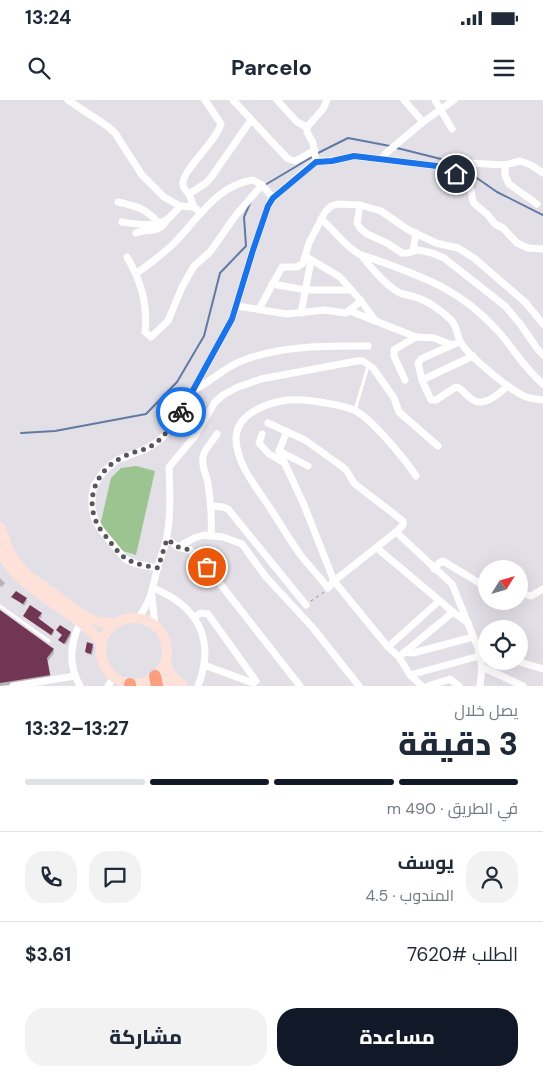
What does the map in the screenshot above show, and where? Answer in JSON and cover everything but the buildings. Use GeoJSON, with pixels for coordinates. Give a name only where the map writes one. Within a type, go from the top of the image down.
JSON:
{"type":"FeatureCollection","features":[{"type":"Feature","properties":{"kind":"street"},"geometry":{"type":"LineString","coordinates":[[68,100],[108,126],[147,181],[164,197],[180,206],[194,207]]}},
{"type":"Feature","properties":{"kind":"street"},"geometry":{"type":"LineString","coordinates":[[200,213],[194,207],[183,183],[185,175],[208,146],[221,124],[205,100]]}},
{"type":"Feature","properties":{"kind":"street"},"geometry":{"type":"LineString","coordinates":[[233,100],[291,161],[295,161],[315,150]]}},
{"type":"Feature","properties":{"kind":"street"},"geometry":{"type":"LineString","coordinates":[[278,100],[297,122],[307,127]]}},
{"type":"Feature","properties":{"kind":"street"},"geometry":{"type":"LineString","coordinates":[[316,162],[315,150],[307,132],[307,127],[327,100]]}},
{"type":"Feature","properties":{"kind":"street"},"geometry":{"type":"LineString","coordinates":[[404,100],[423,122]]}},
{"type":"Feature","properties":{"kind":"street"},"geometry":{"type":"LineString","coordinates":[[435,100],[452,129]]}},
{"type":"Feature","properties":{"kind":"street"},"geometry":{"type":"LineString","coordinates":[[382,159],[386,153],[423,122],[454,100]]}},
{"type":"Feature","properties":{"kind":"street"},"geometry":{"type":"LineString","coordinates":[[189,194],[206,183],[212,176],[251,120]]}},
{"type":"Feature","properties":{"kind":"street"},"geometry":{"type":"LineString","coordinates":[[158,568],[132,563],[120,554],[95,520],[92,496],[96,482],[112,463],[122,457],[151,446],[164,436],[183,409],[232,319],[253,250],[268,206],[273,198],[316,162],[332,161],[354,156],[437,166],[470,163],[506,165],[520,161],[526,162],[543,174]]}},
{"type":"Feature","properties":{"kind":"street"},"geometry":{"type":"LineString","coordinates":[[506,165],[505,175],[510,184],[537,204]]}},
{"type":"Feature","properties":{"kind":"street"},"geometry":{"type":"LineString","coordinates":[[437,166],[456,174],[462,179],[470,190],[477,206],[495,224],[503,228],[517,243],[528,248],[543,249]]}},
{"type":"Feature","properties":{"kind":"street"},"geometry":{"type":"LineString","coordinates":[[137,273],[171,246],[200,213],[228,189],[253,180],[262,186],[273,198]]}},
{"type":"Feature","properties":{"kind":"street"},"geometry":{"type":"LineString","coordinates":[[127,257],[137,273],[147,313],[145,332],[151,337],[168,321],[182,287],[194,266],[210,252],[236,215],[262,186]]}},
{"type":"Feature","properties":{"kind":"street"},"geometry":{"type":"LineString","coordinates":[[118,202],[139,207],[148,212],[158,222]]}},
{"type":"Feature","properties":{"kind":"street"},"geometry":{"type":"LineString","coordinates":[[259,309],[282,267],[300,266],[313,233],[325,212],[331,206],[338,204],[360,205],[380,211],[416,233],[436,243],[458,248],[474,258],[525,302],[543,324]]}},
{"type":"Feature","properties":{"kind":"street"},"geometry":{"type":"LineString","coordinates":[[360,205],[357,223],[360,228],[373,238],[387,243],[402,252],[408,253],[418,250],[444,258],[505,306],[522,325],[543,355]]}},
{"type":"Feature","properties":{"kind":"street"},"geometry":{"type":"LineString","coordinates":[[136,232],[154,231],[164,225],[180,206]]}},
{"type":"Feature","properties":{"kind":"street"},"geometry":{"type":"LineString","coordinates":[[321,219],[362,256],[375,272],[401,294],[423,300],[450,318],[456,327],[460,342],[472,356],[508,386],[524,396],[543,400]]}},
{"type":"Feature","properties":{"kind":"street"},"geometry":{"type":"LineString","coordinates":[[122,222],[142,224],[168,220]]}},
{"type":"Feature","properties":{"kind":"street"},"geometry":{"type":"LineString","coordinates":[[413,251],[416,233]]}},
{"type":"Feature","properties":{"kind":"street"},"geometry":{"type":"LineString","coordinates":[[432,253],[436,243]]}},
{"type":"Feature","properties":{"kind":"street"},"geometry":{"type":"LineString","coordinates":[[305,256],[340,277],[362,301],[375,320]]}},
{"type":"Feature","properties":{"kind":"street"},"geometry":{"type":"LineString","coordinates":[[362,256],[427,278],[464,300],[497,331],[520,362],[543,384]]}},
{"type":"Feature","properties":{"kind":"street"},"geometry":{"type":"LineString","coordinates":[[301,313],[312,261]]}},
{"type":"Feature","properties":{"kind":"street"},"geometry":{"type":"LineString","coordinates":[[272,284],[306,290],[351,290]]}},
{"type":"Feature","properties":{"kind":"street"},"geometry":{"type":"LineString","coordinates":[[237,306],[287,314],[324,310],[346,313],[362,301]]}},
{"type":"Feature","properties":{"kind":"street"},"geometry":{"type":"LineString","coordinates":[[350,311],[416,337],[434,338],[452,346]]}},
{"type":"Feature","properties":{"kind":"street"},"geometry":{"type":"LineString","coordinates":[[405,380],[394,353],[396,348],[416,337]]}},
{"type":"Feature","properties":{"kind":"street"},"geometry":{"type":"LineString","coordinates":[[460,342],[419,361],[418,366],[429,398],[434,400],[459,387],[474,401],[481,403],[494,398],[508,386]]}},
{"type":"Feature","properties":{"kind":"street"},"geometry":{"type":"LineString","coordinates":[[194,390],[237,363],[258,354],[276,351],[368,346]]}},
{"type":"Feature","properties":{"kind":"street"},"geometry":{"type":"LineString","coordinates":[[422,380],[472,356]]}},
{"type":"Feature","properties":{"kind":"street"},"geometry":{"type":"LineString","coordinates":[[137,619],[146,608],[167,539],[170,499],[169,467],[195,436],[216,402],[223,395],[247,383],[261,379],[363,361],[378,374],[391,392],[399,412],[438,446]]}},
{"type":"Feature","properties":{"kind":"street"},"geometry":{"type":"LineString","coordinates":[[268,423],[306,440],[344,468],[355,484],[403,521],[403,525],[396,532],[334,581],[328,588],[299,553],[254,486],[238,451],[236,437],[239,425],[252,411],[264,406],[300,400],[354,411],[374,426],[406,461],[416,476]]}},
{"type":"Feature","properties":{"kind":"street"},"geometry":{"type":"LineString","coordinates":[[287,431],[279,451],[304,505],[334,581],[388,647],[402,654],[413,653],[472,636]]}},
{"type":"Feature","properties":{"kind":"street"},"geometry":{"type":"LineString","coordinates":[[211,536],[211,506],[208,482],[202,461],[203,455],[217,434]]}},
{"type":"Feature","properties":{"kind":"street"},"geometry":{"type":"LineString","coordinates":[[262,434],[259,443],[269,454],[283,462]]}},
{"type":"Feature","properties":{"kind":"street"},"geometry":{"type":"LineString","coordinates":[[279,451],[308,466]]}},
{"type":"Feature","properties":{"kind":"street"},"geometry":{"type":"LineString","coordinates":[[211,506],[228,509],[306,605]]}},
{"type":"Feature","properties":{"kind":"street"},"geometry":{"type":"LineString","coordinates":[[0,527],[10,553],[24,572],[84,615],[87,624]]}},
{"type":"Feature","properties":{"kind":"street"},"geometry":{"type":"LineString","coordinates":[[396,532],[452,584],[478,652],[410,675]]}},
{"type":"Feature","properties":{"kind":"street"},"geometry":{"type":"LineString","coordinates":[[178,547],[204,535],[223,537],[242,544],[266,577],[313,628],[359,686]]}},
{"type":"Feature","properties":{"kind":"street"},"geometry":{"type":"LineString","coordinates":[[167,539],[178,547],[190,550],[207,567],[300,686]]}},
{"type":"Feature","properties":{"kind":"street"},"geometry":{"type":"LineString","coordinates":[[377,548],[468,624]]}},
{"type":"Feature","properties":{"kind":"street"},"geometry":{"type":"LineString","coordinates":[[1,554],[21,579],[87,624],[102,643]]}},
{"type":"Feature","properties":{"kind":"street"},"geometry":{"type":"LineString","coordinates":[[434,569],[439,563],[444,561],[478,582]]}},
{"type":"Feature","properties":{"kind":"street"},"geometry":{"type":"LineString","coordinates":[[528,595],[531,596],[543,589]]}},
{"type":"Feature","properties":{"kind":"street"},"geometry":{"type":"LineString","coordinates":[[152,591],[176,599],[187,608],[201,629],[205,642],[204,665],[198,686]]}},
{"type":"Feature","properties":{"kind":"street"},"geometry":{"type":"LineString","coordinates":[[152,591],[155,626],[164,639],[166,646],[165,662],[156,679]]}},
{"type":"Feature","properties":{"kind":"street"},"geometry":{"type":"LineString","coordinates":[[388,647],[439,601]]}},
{"type":"Feature","properties":{"kind":"street"},"geometry":{"type":"LineString","coordinates":[[402,654],[453,612]]}},
{"type":"Feature","properties":{"kind":"street"},"geometry":{"type":"LineString","coordinates":[[194,617],[201,613],[208,614],[256,681],[241,683],[204,665]]}},
{"type":"Feature","properties":{"kind":"street"},"geometry":{"type":"LineString","coordinates":[[155,626],[137,619],[126,619],[115,624],[106,632],[102,643],[103,662],[109,673],[130,685],[156,679],[171,686]]}},
{"type":"Feature","properties":{"kind":"street"},"geometry":{"type":"LineString","coordinates":[[80,686],[72,663],[74,636],[87,624],[115,624]]}},
{"type":"Feature","properties":{"kind":"street"},"geometry":{"type":"LineString","coordinates":[[402,654],[410,675],[422,686]]}},
{"type":"Feature","properties":{"kind":"street"},"geometry":{"type":"LineString","coordinates":[[165,662],[173,677],[182,686]]}},
{"type":"Feature","properties":{"kind":"street"},"geometry":{"type":"LineString","coordinates":[[528,665],[543,670]]}},
{"type":"Feature","properties":{"kind":"street"},"geometry":{"type":"LineString","coordinates":[[482,670],[481,683],[489,686]]}},
{"type":"Feature","properties":{"kind":"street"},"geometry":{"type":"LineString","coordinates":[[488,670],[523,686]]}},
{"type":"Feature","properties":{"kind":"street"},"geometry":{"type":"LineString","coordinates":[[17,686],[41,684],[75,676]]}},
{"type":"Feature","properties":{"kind":"street"},"geometry":{"type":"LineString","coordinates":[[108,686],[114,677]]}},
{"type":"Feature","properties":{"kind":"street"},"geometry":{"type":"LineString","coordinates":[[428,686],[450,679],[459,686]]}},
{"type":"Feature","properties":{"kind":"lane"},"geometry":{"type":"LineString","coordinates":[[354,411],[368,364]]}},
{"type":"Feature","properties":{"kind":"lane"},"geometry":{"type":"LineString","coordinates":[[0,606],[49,641]]}},
{"type":"Feature","properties":{"kind":"path"},"geometry":{"type":"LineString","coordinates":[[306,605],[328,588]]}},
{"type":"Feature","properties":{"kind":"green space"},"geometry":{"type":"Polygon","coordinates":[[[136,466],[155,471],[136,555],[119,550],[100,526],[111,478],[121,468],[136,466]]]}},
{"type":"Feature","properties":{"kind":"waterway"},"geometry":{"type":"LineString","coordinates":[[316,154],[348,138],[390,146]]}},
{"type":"Feature","properties":{"kind":"waterway"},"geometry":{"type":"LineString","coordinates":[[397,148],[453,162]]}},
{"type":"Feature","properties":{"kind":"waterway"},"geometry":{"type":"LineString","coordinates":[[265,185],[312,157]]}},
{"type":"Feature","properties":{"kind":"waterway"},"geometry":{"type":"LineString","coordinates":[[461,167],[497,192],[543,215]]}},
{"type":"Feature","properties":{"kind":"waterway"},"geometry":{"type":"LineString","coordinates":[[21,433],[55,431],[146,414],[177,382],[204,336],[220,273],[246,246],[244,217],[251,201]]}},
{"type":"Feature","properties":{"kind":"way so far"},"geometry":{"type":"LineString","coordinates":[[181,412],[164,436],[157,442],[146,449],[128,454],[117,460],[103,472],[96,482],[93,491],[91,502],[93,514],[101,530],[120,554],[129,561],[158,568],[167,539],[178,547],[190,550],[207,567]]}},
{"type":"Feature","properties":{"kind":"route"},"geometry":{"type":"LineString","coordinates":[[181,412],[232,319],[253,250],[268,206],[273,198],[316,162],[338,160],[348,156],[437,166],[456,174]]}}]}
